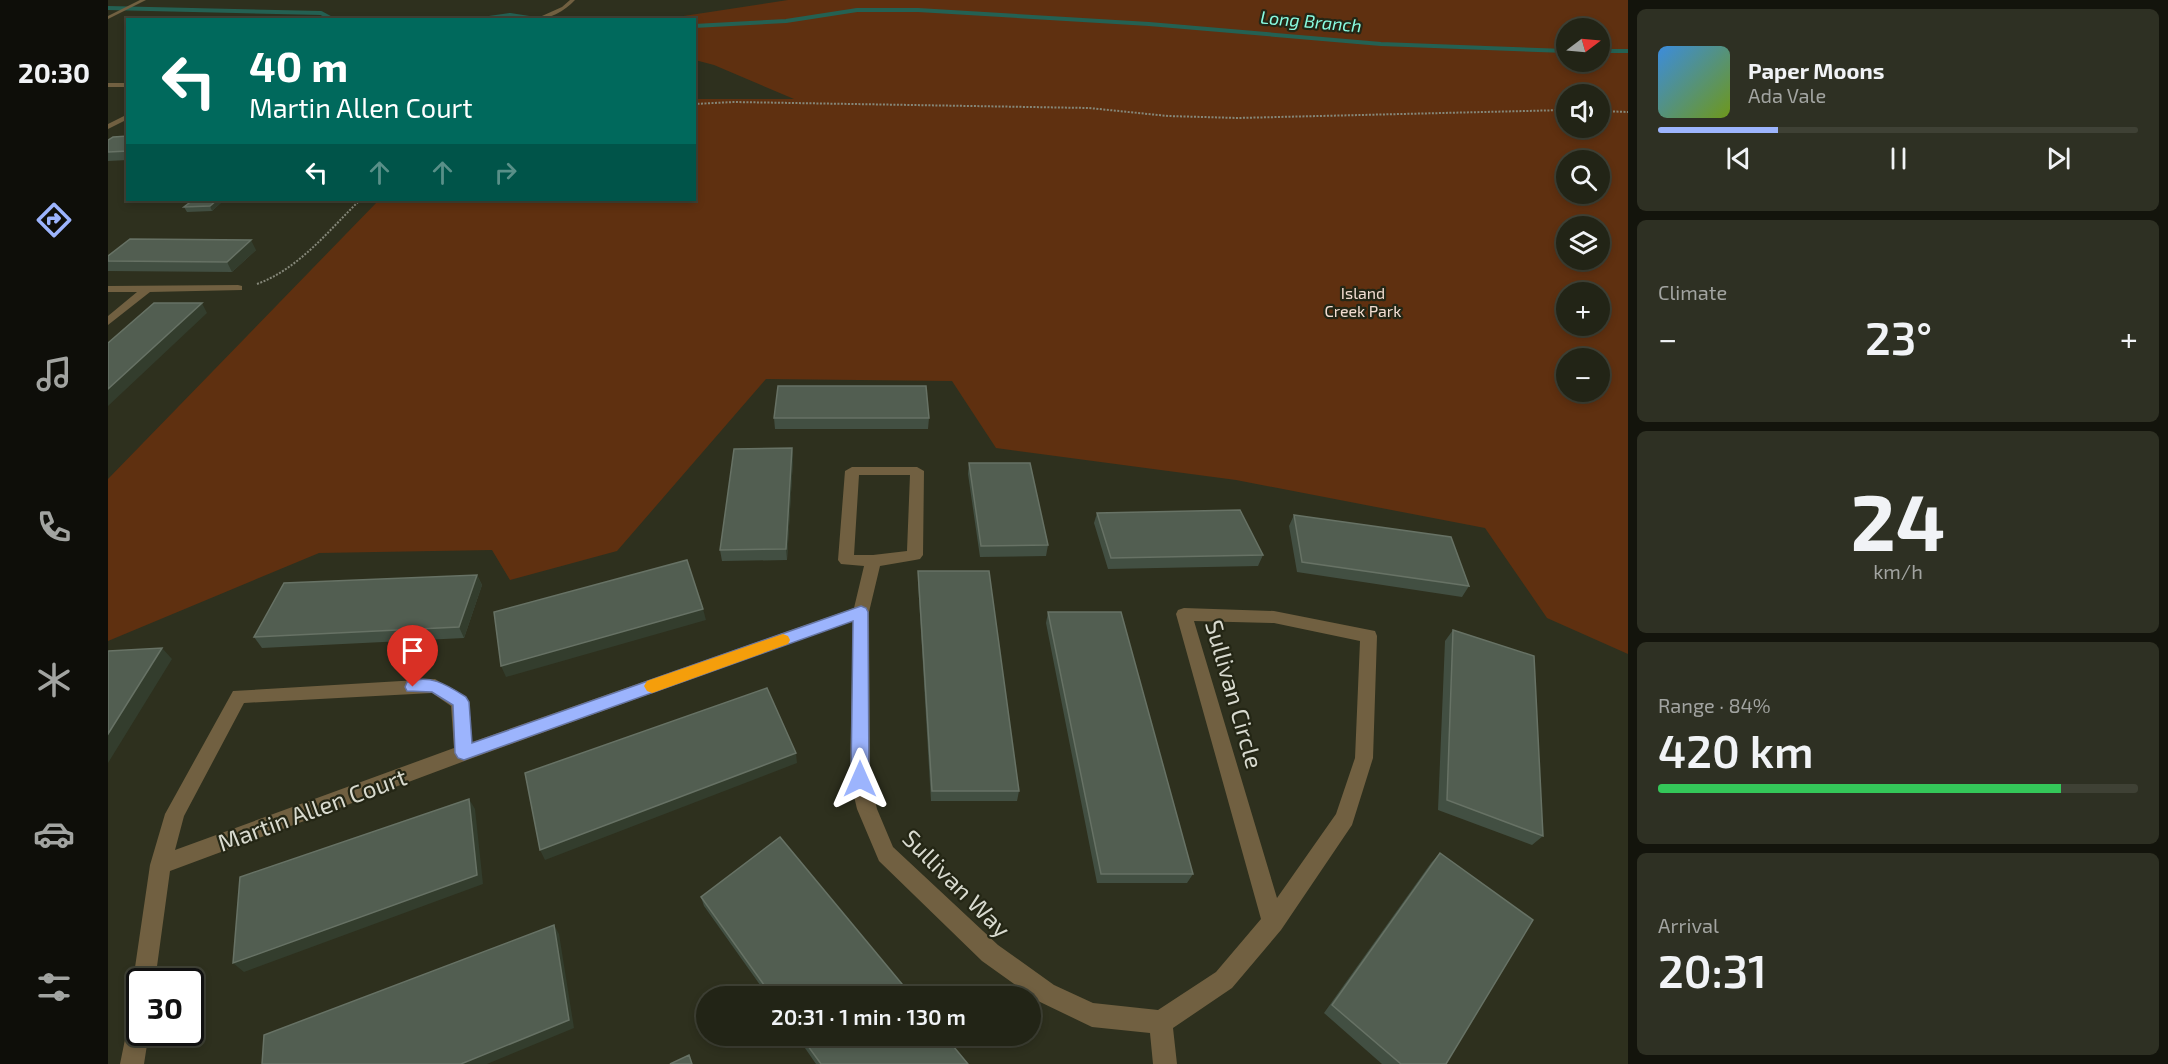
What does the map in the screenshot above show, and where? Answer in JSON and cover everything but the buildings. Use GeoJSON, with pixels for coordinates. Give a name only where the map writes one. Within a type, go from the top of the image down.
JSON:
{"type":"FeatureCollection","features":[{"type":"Feature","properties":{"kind":"street"},"geometry":{"type":"LineString","coordinates":[[108,85],[126,85]]}},
{"type":"Feature","properties":{"kind":"street"},"geometry":{"type":"LineString","coordinates":[[108,289],[238,288]]}},
{"type":"Feature","properties":{"kind":"street"},"geometry":{"type":"LineString","coordinates":[[108,322],[147,289]]}},
{"type":"Feature","properties":{"kind":"street"},"geometry":{"type":"LineString","coordinates":[[852,471],[917,471],[915,555],[873,561],[846,560],[852,471]]}},
{"type":"Feature","properties":{"kind":"street","name":"Sullivan Way"},"geometry":{"type":"LineString","coordinates":[[873,561],[861,612],[860,779],[867,809],[886,854],[990,953],[1046,993],[1092,1015],[1161,1022]]}},
{"type":"Feature","properties":{"kind":"street","name":"Martin Allen Court"},"geometry":{"type":"LineString","coordinates":[[160,865],[464,753],[861,612]]}},
{"type":"Feature","properties":{"kind":"street","name":"Sullivan Circle"},"geometry":{"type":"LineString","coordinates":[[1161,1022],[1224,980],[1273,922],[1346,818],[1365,758],[1369,636],[1274,617],[1184,614],[1273,922]]}},
{"type":"Feature","properties":{"kind":"street"},"geometry":{"type":"LineString","coordinates":[[146,968],[160,865],[175,814],[239,696],[435,686],[460,702],[464,753]]}},
{"type":"Feature","properties":{"kind":"street"},"geometry":{"type":"LineString","coordinates":[[1161,1022],[1165,1064]]}},
{"type":"Feature","properties":{"kind":"street"},"geometry":{"type":"LineString","coordinates":[[132,1064],[135,1046]]}},
{"type":"Feature","properties":{"kind":"lane"},"geometry":{"type":"LineString","coordinates":[[108,18],[144,0]]}},
{"type":"Feature","properties":{"kind":"lane"},"geometry":{"type":"LineString","coordinates":[[540,18],[564,8],[573,0]]}},
{"type":"Feature","properties":{"kind":"lane"},"geometry":{"type":"LineString","coordinates":[[108,127],[126,117]]}},
{"type":"Feature","properties":{"kind":"path"},"geometry":{"type":"LineString","coordinates":[[696,104],[754,102],[1089,108],[1168,116],[1237,118],[1556,111]]}},
{"type":"Feature","properties":{"kind":"path"},"geometry":{"type":"LineString","coordinates":[[1610,111],[1628,112]]}},
{"type":"Feature","properties":{"kind":"path"},"geometry":{"type":"LineString","coordinates":[[238,288],[270,281],[293,265],[359,201]]}},
{"type":"Feature","properties":{"kind":"green space","name":"Island Creek Park"},"geometry":{"type":"Polygon","coordinates":[[[788,0],[1628,0],[1628,654],[1547,618],[1485,528],[1236,480],[996,448],[952,381],[766,379],[617,551],[510,580],[492,550],[319,553],[108,641],[108,479],[378,201],[696,201],[696,99],[794,99],[714,65],[696,60],[696,18],[671,18],[788,0]]]}},
{"type":"Feature","properties":{"kind":"waterway","name":"Long Branch"},"geometry":{"type":"LineString","coordinates":[[108,8],[321,13],[330,18]]}},
{"type":"Feature","properties":{"kind":"waterway","name":"Long Branch"},"geometry":{"type":"LineString","coordinates":[[696,26],[786,21],[857,10],[918,10],[1149,24],[1381,44],[1556,51]]}},
{"type":"Feature","properties":{"kind":"waterway","name":"Long Branch"},"geometry":{"type":"LineString","coordinates":[[489,18],[510,15],[529,18]]}},
{"type":"Feature","properties":{"kind":"waterway","name":"Long Branch"},"geometry":{"type":"LineString","coordinates":[[1610,51],[1628,51]]}},
{"type":"Feature","properties":{"kind":"slow traffic"},"geometry":{"type":"LineString","coordinates":[[652,686],[783,640]]}},
{"type":"Feature","properties":{"kind":"route"},"geometry":{"type":"LineString","coordinates":[[413,687],[435,686],[460,702],[464,753],[861,612],[860,779]]}}]}
